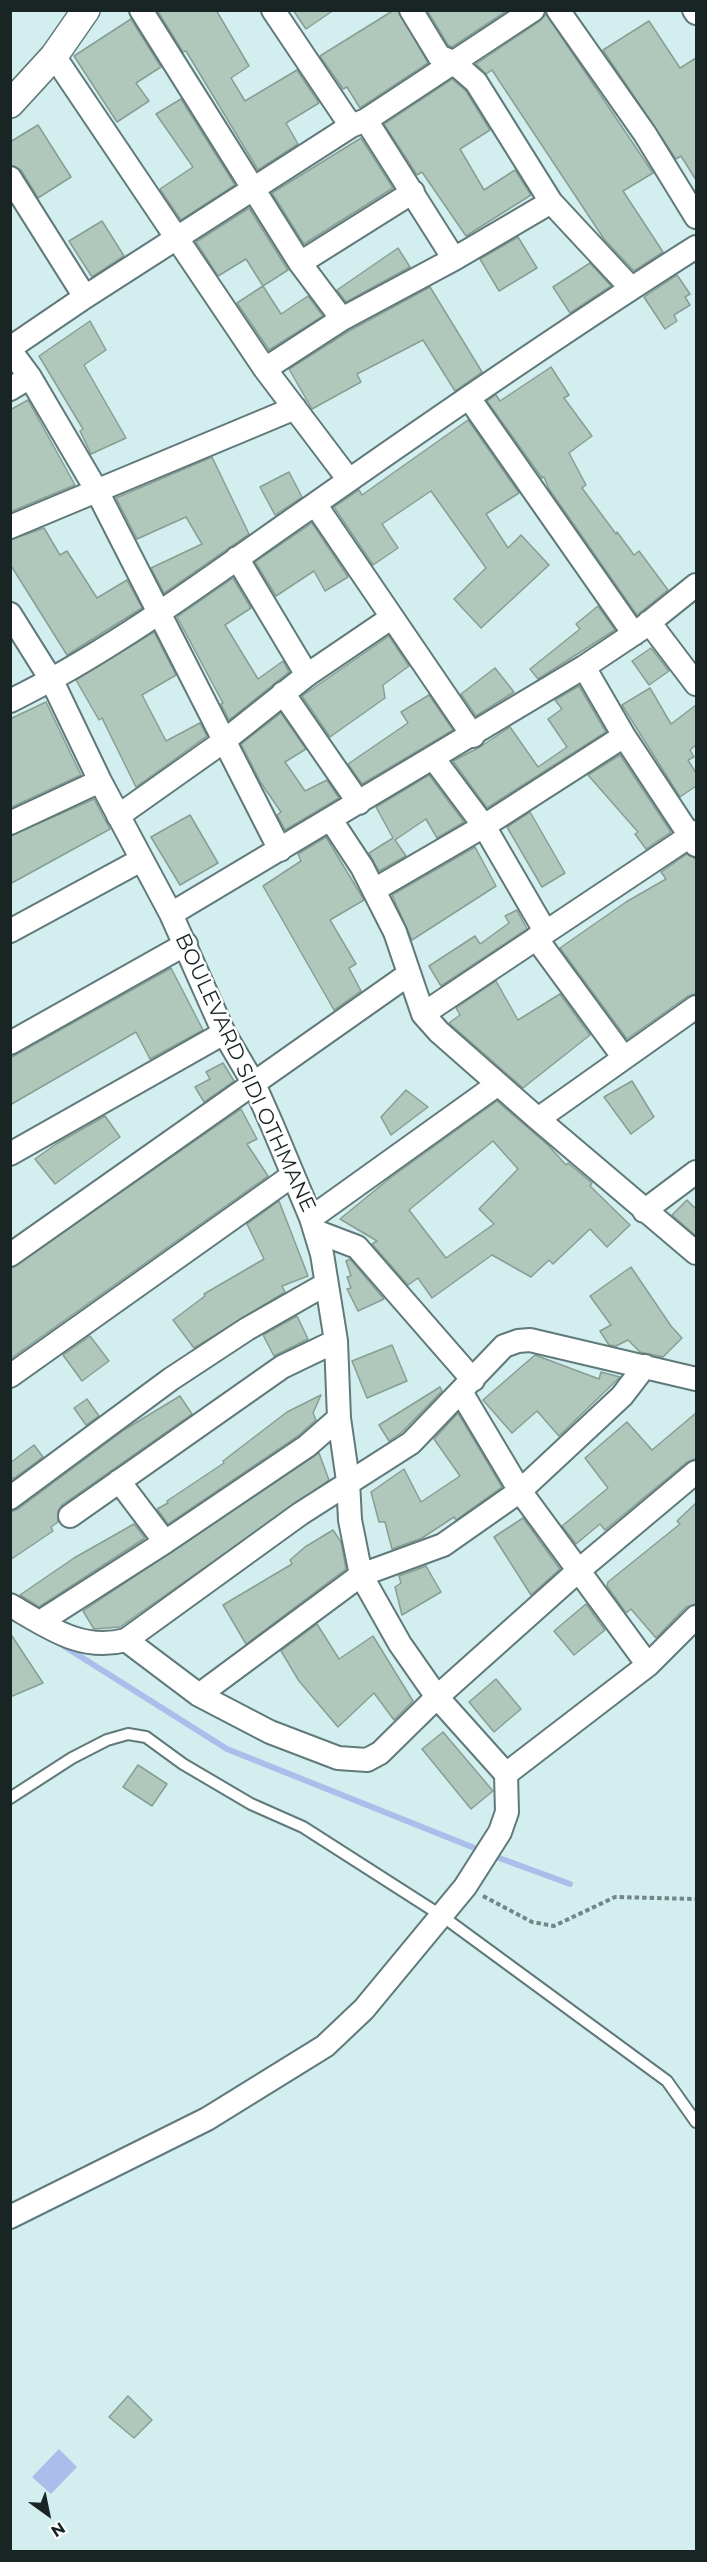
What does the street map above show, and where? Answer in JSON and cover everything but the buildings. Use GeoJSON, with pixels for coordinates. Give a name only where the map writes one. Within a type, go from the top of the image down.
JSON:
{"type":"FeatureCollection","features":[{"type":"Feature","properties":{"kind":"street"},"geometry":{"type":"LineString","coordinates":[[10,104],[54,56],[86,10]]}},
{"type":"Feature","properties":{"kind":"street"},"geometry":{"type":"LineString","coordinates":[[141,10],[300,263],[342,319]]}},
{"type":"Feature","properties":{"kind":"street"},"geometry":{"type":"LineString","coordinates":[[273,10],[413,192],[454,259]]}},
{"type":"Feature","properties":{"kind":"street"},"geometry":{"type":"LineString","coordinates":[[411,10],[440,56],[453,62],[476,82],[551,202],[631,288]]}},
{"type":"Feature","properties":{"kind":"street"},"geometry":{"type":"LineString","coordinates":[[280,850],[97,491],[30,377],[10,349],[176,238],[533,10]]}},
{"type":"Feature","properties":{"kind":"street"},"geometry":{"type":"LineString","coordinates":[[558,10],[645,134],[696,217]]}},
{"type":"Feature","properties":{"kind":"street"},"geometry":{"type":"LineString","coordinates":[[54,56],[265,369],[349,480]]}},
{"type":"Feature","properties":{"kind":"street"},"geometry":{"type":"LineString","coordinates":[[10,178],[85,297]]}},
{"type":"Feature","properties":{"kind":"street"},"geometry":{"type":"LineString","coordinates":[[300,263],[413,192]]}},
{"type":"Feature","properties":{"kind":"street"},"geometry":{"type":"LineString","coordinates":[[265,369],[342,319],[454,259],[551,202]]}},
{"type":"Feature","properties":{"kind":"street"},"geometry":{"type":"LineString","coordinates":[[10,701],[52,681],[159,613],[469,398],[631,288],[696,247]]}},
{"type":"Feature","properties":{"kind":"street"},"geometry":{"type":"LineString","coordinates":[[10,388],[30,377]]}},
{"type":"Feature","properties":{"kind":"street"},"geometry":{"type":"LineString","coordinates":[[469,398],[642,628],[696,684]]}},
{"type":"Feature","properties":{"kind":"street"},"geometry":{"type":"LineString","coordinates":[[10,527],[295,408]]}},
{"type":"Feature","properties":{"kind":"street"},"geometry":{"type":"LineString","coordinates":[[315,504],[473,736]]}},
{"type":"Feature","properties":{"kind":"street"},"geometry":{"type":"LineString","coordinates":[[237,558],[307,675]]}},
{"type":"Feature","properties":{"kind":"street"},"geometry":{"type":"LineString","coordinates":[[171,914],[584,668],[642,628],[696,585]]}},
{"type":"Feature","properties":{"kind":"street","name":"BOULEVARD SIDI OTHMANE"},"geometry":{"type":"LineString","coordinates":[[10,614],[52,681],[100,781],[186,944],[224,1033],[254,1084],[313,1224],[336,1341],[339,1418],[348,1481],[350,1520],[362,1575],[400,1644],[437,1697],[506,1774]]}},
{"type":"Feature","properties":{"kind":"street"},"geometry":{"type":"LineString","coordinates":[[118,816],[224,741],[307,675],[392,618]]}},
{"type":"Feature","properties":{"kind":"street"},"geometry":{"type":"LineString","coordinates":[[423,1014],[541,934],[694,837],[624,736],[584,668]]}},
{"type":"Feature","properties":{"kind":"street"},"geometry":{"type":"LineString","coordinates":[[283,693],[359,803]]}},
{"type":"Feature","properties":{"kind":"street"},"geometry":{"type":"LineString","coordinates":[[374,890],[484,825],[624,736]]}},
{"type":"Feature","properties":{"kind":"street"},"geometry":{"type":"LineString","coordinates":[[434,759],[484,825],[541,934],[624,1058]]}},
{"type":"Feature","properties":{"kind":"street"},"geometry":{"type":"LineString","coordinates":[[10,823],[100,781]]}},
{"type":"Feature","properties":{"kind":"street"},"geometry":{"type":"LineString","coordinates":[[331,820],[362,867],[395,932],[423,1014],[439,1032],[498,1084],[644,1211],[696,1253]]}},
{"type":"Feature","properties":{"kind":"street"},"geometry":{"type":"LineString","coordinates":[[10,931],[141,860]]}},
{"type":"Feature","properties":{"kind":"street"},"geometry":{"type":"LineString","coordinates":[[10,1043],[186,944]]}},
{"type":"Feature","properties":{"kind":"street"},"geometry":{"type":"LineString","coordinates":[[10,1256],[409,974]]}},
{"type":"Feature","properties":{"kind":"street"},"geometry":{"type":"LineString","coordinates":[[538,1119],[696,1006]]}},
{"type":"Feature","properties":{"kind":"street"},"geometry":{"type":"LineString","coordinates":[[10,1154],[224,1033]]}},
{"type":"Feature","properties":{"kind":"street"},"geometry":{"type":"LineString","coordinates":[[498,1084],[313,1224],[357,1247],[467,1386],[520,1491],[648,1665]]}},
{"type":"Feature","properties":{"kind":"street"},"geometry":{"type":"LineString","coordinates":[[644,1211],[696,1172]]}},
{"type":"Feature","properties":{"kind":"street"},"geometry":{"type":"LineString","coordinates":[[10,1376],[293,1175]]}},
{"type":"Feature","properties":{"kind":"street"},"geometry":{"type":"LineString","coordinates":[[10,1498],[171,1379],[247,1329],[326,1284]]}},
{"type":"Feature","properties":{"kind":"street"},"geometry":{"type":"LineString","coordinates":[[10,1605],[73,1640],[108,1645],[126,1640],[348,1481],[411,1443],[504,1346],[518,1341],[530,1340],[696,1379]]}},
{"type":"Feature","properties":{"kind":"street"},"geometry":{"type":"LineString","coordinates":[[70,1516],[282,1367],[336,1341]]}},
{"type":"Feature","properties":{"kind":"street"},"geometry":{"type":"LineString","coordinates":[[199,1695],[362,1575],[443,1545],[520,1491],[622,1396],[645,1366]]}},
{"type":"Feature","properties":{"kind":"street"},"geometry":{"type":"LineString","coordinates":[[40,1622],[165,1542],[307,1446],[339,1418]]}},
{"type":"Feature","properties":{"kind":"street"},"geometry":{"type":"LineString","coordinates":[[126,1640],[199,1695],[270,1732],[354,1761],[367,1760],[380,1753],[437,1697],[578,1571],[696,1472]]}},
{"type":"Feature","properties":{"kind":"street"},"geometry":{"type":"LineString","coordinates":[[119,1481],[165,1542]]}},
{"type":"Feature","properties":{"kind":"street"},"geometry":{"type":"LineString","coordinates":[[10,2217],[207,2119],[325,2046],[364,2009],[465,1887],[500,1832],[507,1812],[506,1774],[648,1665],[696,1617]]}},
{"type":"Feature","properties":{"kind":"lane"},"geometry":{"type":"LineString","coordinates":[[10,1798],[72,1758],[107,1740],[128,1734],[146,1737],[183,1764],[251,1804],[303,1827],[442,1916],[667,2081],[696,2122]]}},
{"type":"Feature","properties":{"kind":"path"},"geometry":{"type":"LineString","coordinates":[[465,1887],[532,1922],[545,1926],[562,1923],[615,1897],[696,1899]]}},
{"type":"Feature","properties":{"kind":"water"},"geometry":{"type":"Polygon","coordinates":[[[59,2449],[77,2467],[51,2494],[32,2477],[59,2449]]]}},
{"type":"Feature","properties":{"kind":"waterway"},"geometry":{"type":"LineString","coordinates":[[59,1643],[227,1749],[482,1851]]}},
{"type":"Feature","properties":{"kind":"waterway"},"geometry":{"type":"LineString","coordinates":[[491,1855],[570,1884]]}}]}
